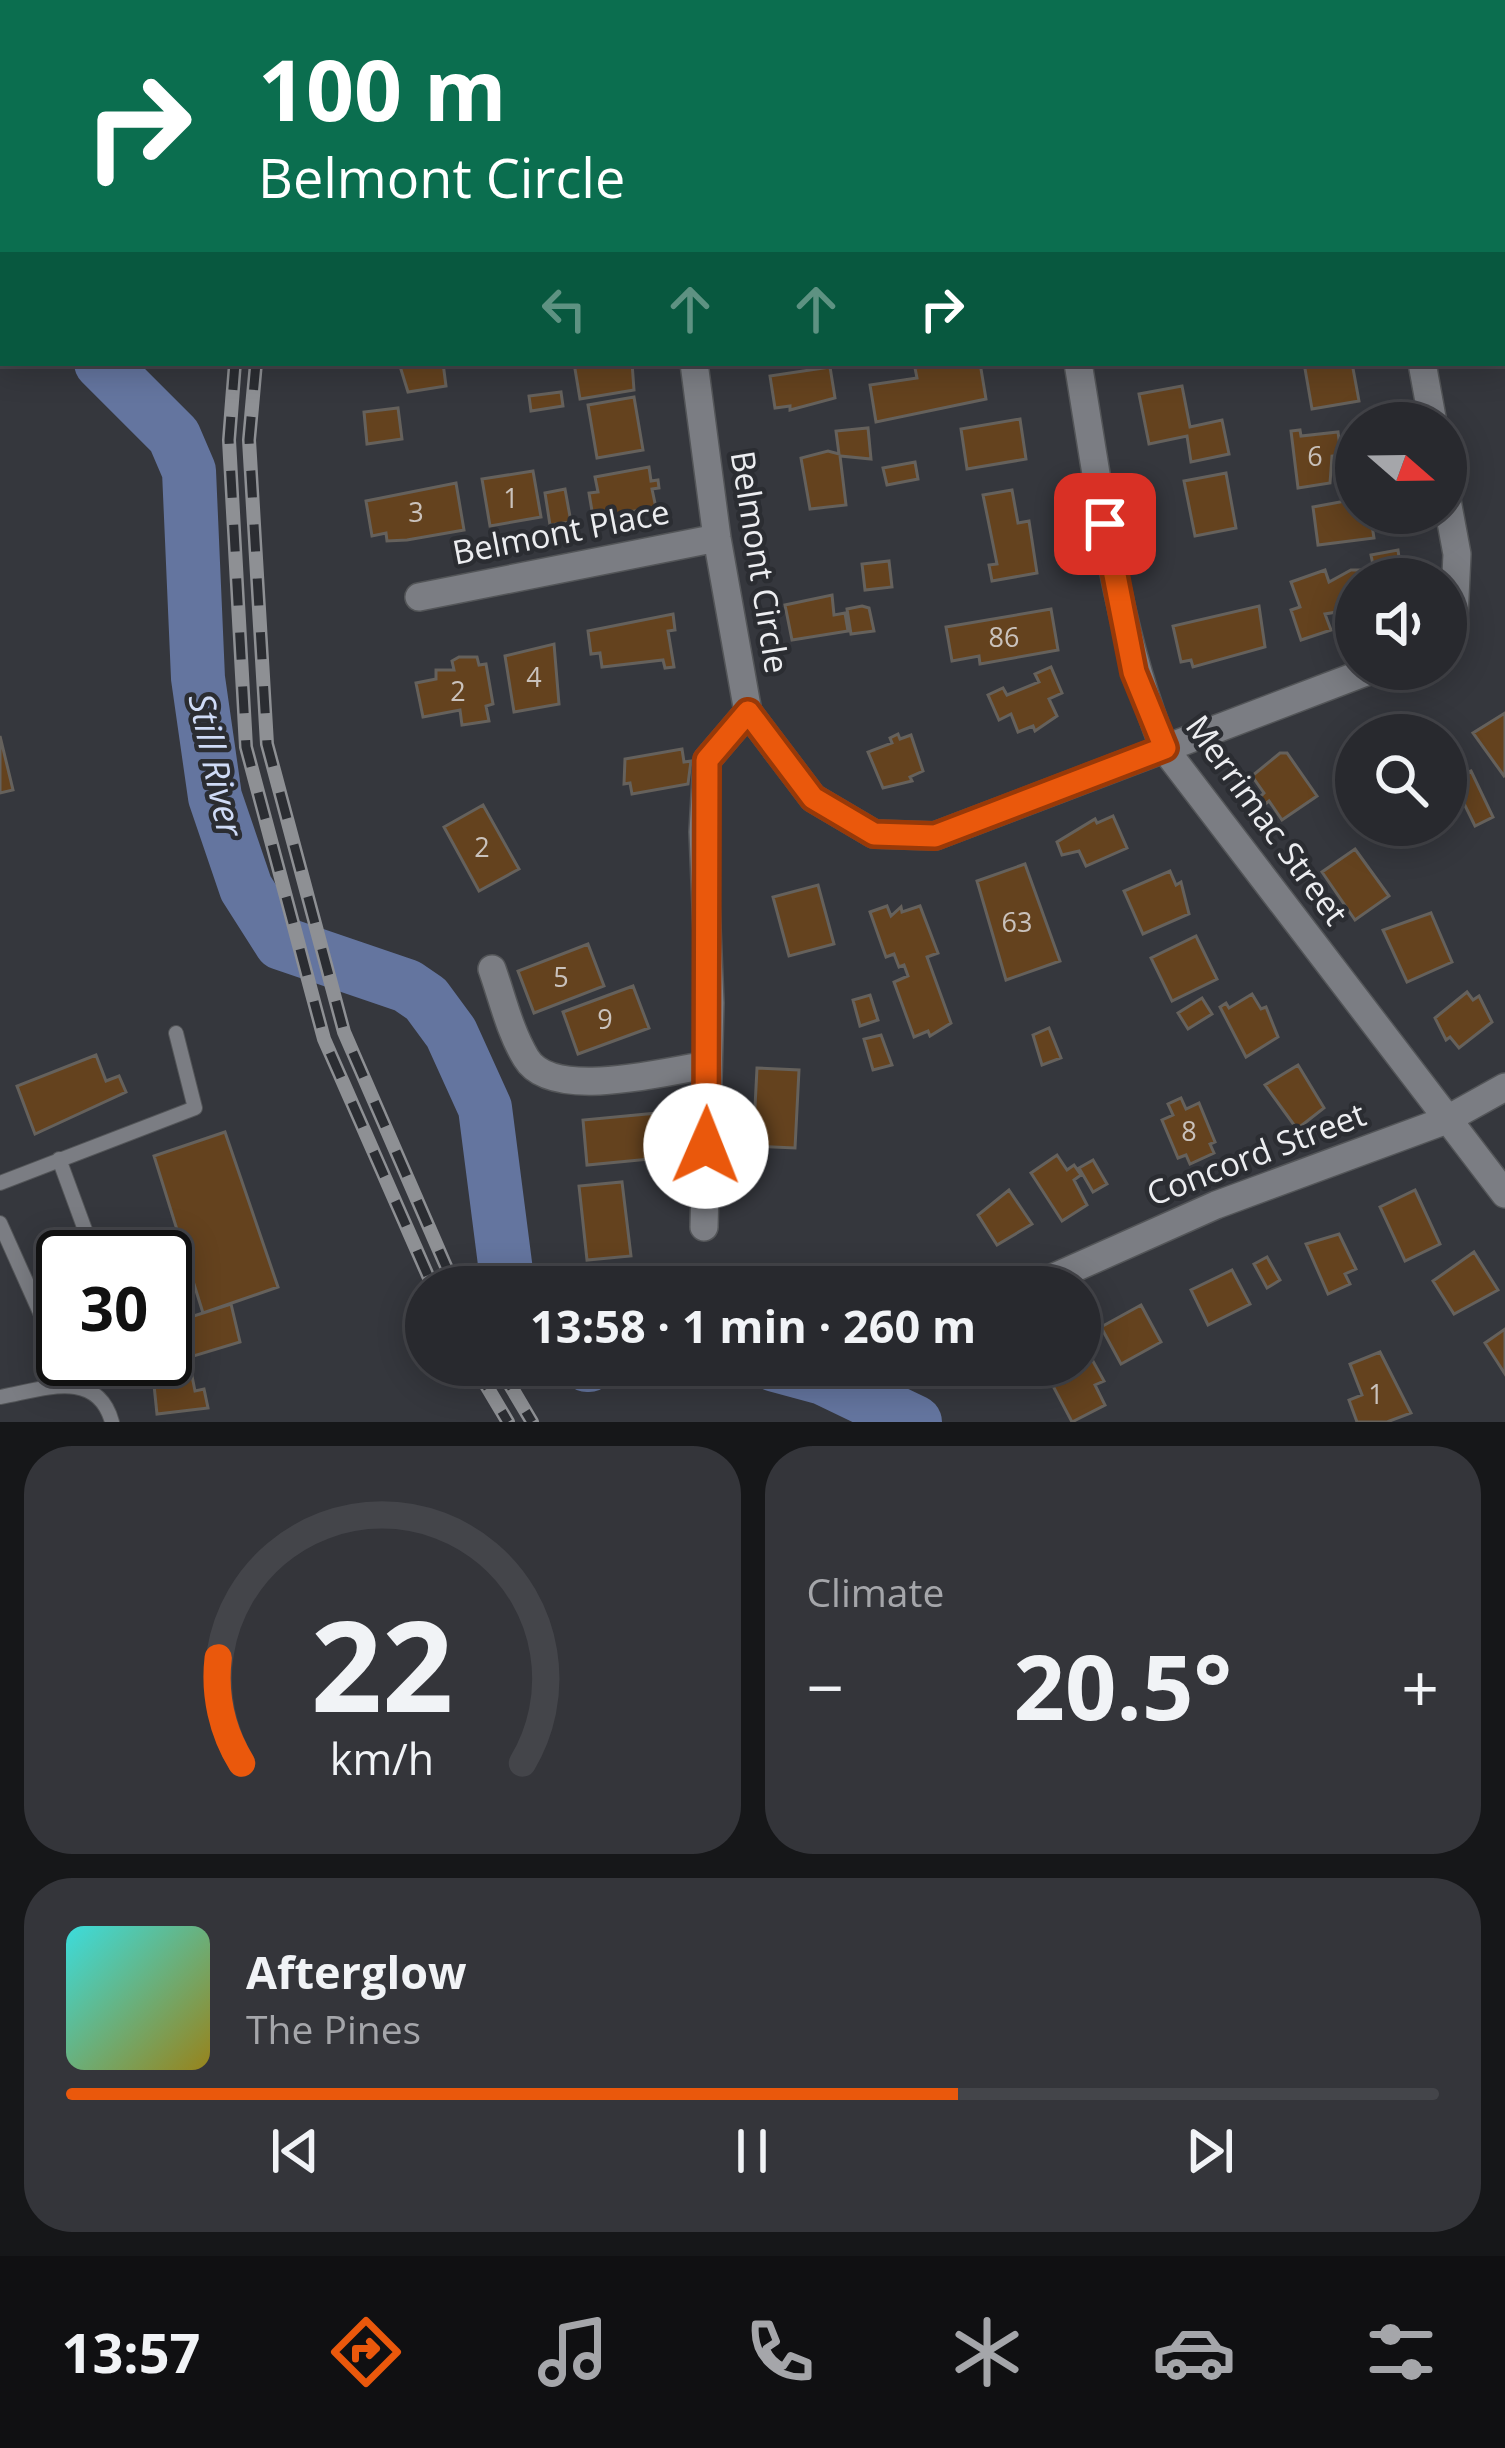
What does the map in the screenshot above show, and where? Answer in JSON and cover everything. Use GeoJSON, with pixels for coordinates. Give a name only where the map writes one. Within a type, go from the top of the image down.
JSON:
{"type":"FeatureCollection","features":[{"type":"Feature","properties":{"kind":"street","name":"Belmont Circle"},"geometry":{"type":"LineString","coordinates":[[694,366],[717,538],[748,712],[813,798],[874,834],[935,836],[1335,684]]}},
{"type":"Feature","properties":{"kind":"street","name":"Merrimac Street"},"geometry":{"type":"LineString","coordinates":[[1078,366],[1118,605],[1134,672],[1165,748],[1444,1120],[1505,1194]]}},
{"type":"Feature","properties":{"kind":"street"},"geometry":{"type":"LineString","coordinates":[[1423,366],[1429,402]]}},
{"type":"Feature","properties":{"kind":"street","name":"Belmont Place"},"geometry":{"type":"LineString","coordinates":[[419,597],[717,538]]}},
{"type":"Feature","properties":{"kind":"street"},"geometry":{"type":"LineString","coordinates":[[704,1227],[707,760],[748,712]]}},
{"type":"Feature","properties":{"kind":"street"},"geometry":{"type":"LineString","coordinates":[[492,969],[527,1062],[553,1078],[578,1083],[708,1065]]}},
{"type":"Feature","properties":{"kind":"street","name":"Concord Street"},"geometry":{"type":"LineString","coordinates":[[1079,1266],[1216,1205],[1444,1120],[1505,1087]]}},
{"type":"Feature","properties":{"kind":"lane"},"geometry":{"type":"LineString","coordinates":[[0,1183],[195,1108],[176,1033]]}},
{"type":"Feature","properties":{"kind":"lane"},"geometry":{"type":"LineString","coordinates":[[59,1159],[85,1230]]}},
{"type":"Feature","properties":{"kind":"lane"},"geometry":{"type":"LineString","coordinates":[[0,1223],[36,1304]]}},
{"type":"Feature","properties":{"kind":"lane"},"geometry":{"type":"LineString","coordinates":[[0,1397],[75,1385],[100,1398],[112,1422]]}},
{"type":"Feature","properties":{"kind":"building"},"geometry":{"type":"Polygon","coordinates":[[[400,366],[443,366],[446,386],[408,392],[400,366]]]}},
{"type":"Feature","properties":{"kind":"building"},"geometry":{"type":"Polygon","coordinates":[[[574,366],[632,366],[634,390],[580,399],[574,366]]]}},
{"type":"Feature","properties":{"kind":"building"},"geometry":{"type":"Polygon","coordinates":[[[980,366],[986,399],[876,422],[870,385],[917,378],[915,368],[980,366]]]}},
{"type":"Feature","properties":{"kind":"building"},"geometry":{"type":"Polygon","coordinates":[[[1305,366],[1353,366],[1359,401],[1312,409],[1305,366]]]}},
{"type":"Feature","properties":{"kind":"building"},"geometry":{"type":"Polygon","coordinates":[[[830,367],[835,398],[790,410],[790,406],[775,408],[770,376],[830,367]]]}},
{"type":"Feature","properties":{"kind":"building"},"geometry":{"type":"Polygon","coordinates":[[[1182,386],[1190,427],[1222,420],[1229,454],[1191,462],[1187,436],[1149,444],[1139,394],[1182,386]]]}},
{"type":"Feature","properties":{"kind":"building"},"geometry":{"type":"Polygon","coordinates":[[[561,392],[563,406],[531,411],[529,396],[561,392]]]}},
{"type":"Feature","properties":{"kind":"building"},"geometry":{"type":"Polygon","coordinates":[[[634,397],[643,450],[597,458],[588,405],[634,397]]]}},
{"type":"Feature","properties":{"kind":"building"},"geometry":{"type":"Polygon","coordinates":[[[398,408],[402,439],[367,444],[364,412],[398,408]]]}},
{"type":"Feature","properties":{"kind":"building"},"geometry":{"type":"Polygon","coordinates":[[[1020,419],[1026,459],[967,469],[961,429],[1020,419]]]}},
{"type":"Feature","properties":{"kind":"building"},"geometry":{"type":"Polygon","coordinates":[[[868,428],[871,459],[840,456],[846,505],[810,509],[801,458],[828,451],[839,454],[836,431],[868,428]]]}},
{"type":"Feature","properties":{"kind":"building"},"geometry":{"type":"Polygon","coordinates":[[[1300,430],[1301,436],[1335,432],[1330,483],[1298,488],[1291,431],[1300,430]]]}},
{"type":"Feature","properties":{"kind":"building"},"geometry":{"type":"Polygon","coordinates":[[[915,462],[918,479],[887,485],[883,468],[915,462]]]}},
{"type":"Feature","properties":{"kind":"building"},"geometry":{"type":"Polygon","coordinates":[[[649,467],[651,481],[658,480],[659,488],[652,489],[656,508],[593,517],[589,493],[598,492],[595,477],[649,467]]]}},
{"type":"Feature","properties":{"kind":"building"},"geometry":{"type":"Polygon","coordinates":[[[533,471],[541,517],[490,526],[482,479],[533,471]]]}},
{"type":"Feature","properties":{"kind":"building"},"geometry":{"type":"Polygon","coordinates":[[[1226,473],[1236,528],[1195,536],[1184,481],[1226,473]]]}},
{"type":"Feature","properties":{"kind":"building"},"geometry":{"type":"Polygon","coordinates":[[[456,483],[464,530],[407,540],[387,541],[386,533],[372,536],[366,501],[456,483]]]}},
{"type":"Feature","properties":{"kind":"building"},"geometry":{"type":"Polygon","coordinates":[[[565,489],[571,522],[550,525],[545,493],[565,489]]]}},
{"type":"Feature","properties":{"kind":"building"},"geometry":{"type":"Polygon","coordinates":[[[1012,490],[1018,523],[1029,521],[1037,573],[992,581],[989,565],[997,564],[983,495],[1012,490]]]}},
{"type":"Feature","properties":{"kind":"building"},"geometry":{"type":"Polygon","coordinates":[[[1335,503],[1335,534],[1373,534],[1374,538],[1318,545],[1313,507],[1335,503]]]}},
{"type":"Feature","properties":{"kind":"building"},"geometry":{"type":"Polygon","coordinates":[[[1398,550],[1399,558],[1372,558],[1398,550]]]}},
{"type":"Feature","properties":{"kind":"building"},"geometry":{"type":"Polygon","coordinates":[[[889,561],[892,587],[865,590],[862,564],[889,561]]]}},
{"type":"Feature","properties":{"kind":"building"},"geometry":{"type":"Polygon","coordinates":[[[1325,570],[1329,582],[1335,579],[1335,612],[1325,614],[1331,630],[1301,640],[1291,610],[1300,607],[1291,582],[1325,570]]]}},
{"type":"Feature","properties":{"kind":"building"},"geometry":{"type":"Polygon","coordinates":[[[832,595],[834,615],[845,613],[848,631],[792,640],[785,605],[832,595]]]}},
{"type":"Feature","properties":{"kind":"building"},"geometry":{"type":"Polygon","coordinates":[[[1259,606],[1265,647],[1193,667],[1191,660],[1181,662],[1173,626],[1259,606]]]}},
{"type":"Feature","properties":{"kind":"building"},"geometry":{"type":"Polygon","coordinates":[[[869,608],[874,631],[851,634],[847,609],[869,608]]]}},
{"type":"Feature","properties":{"kind":"building"},"geometry":{"type":"Polygon","coordinates":[[[1051,609],[1058,650],[980,664],[979,656],[952,661],[946,627],[1051,609]]]}},
{"type":"Feature","properties":{"kind":"building"},"geometry":{"type":"Polygon","coordinates":[[[673,614],[675,630],[668,631],[674,667],[665,668],[663,660],[602,667],[600,653],[591,654],[588,631],[673,614]]]}},
{"type":"Feature","properties":{"kind":"building"},"geometry":{"type":"Polygon","coordinates":[[[554,644],[559,704],[514,712],[505,656],[554,644]]]}},
{"type":"Feature","properties":{"kind":"building"},"geometry":{"type":"Polygon","coordinates":[[[477,657],[479,665],[486,664],[493,704],[486,706],[489,721],[462,725],[460,710],[423,717],[416,683],[436,679],[436,670],[454,670],[452,661],[477,657]]]}},
{"type":"Feature","properties":{"kind":"building"},"geometry":{"type":"Polygon","coordinates":[[[1051,667],[1062,693],[1049,699],[1057,716],[1035,731],[1033,726],[1018,732],[1011,714],[999,720],[988,695],[1003,688],[1007,695],[1039,682],[1035,674],[1051,667]]]}},
{"type":"Feature","properties":{"kind":"building"},"geometry":{"type":"Polygon","coordinates":[[[1505,713],[1505,775],[1504,776],[1473,733],[1505,713]]]}},
{"type":"Feature","properties":{"kind":"building"},"geometry":{"type":"Polygon","coordinates":[[[898,734],[900,739],[911,735],[923,771],[910,777],[912,781],[883,788],[868,752],[892,743],[890,738],[898,734]]]}},
{"type":"Feature","properties":{"kind":"building"},"geometry":{"type":"Polygon","coordinates":[[[0,736],[13,790],[0,793],[0,736]]]}},
{"type":"Feature","properties":{"kind":"building"},"geometry":{"type":"Polygon","coordinates":[[[682,749],[684,762],[691,761],[688,784],[632,794],[630,783],[624,784],[625,759],[682,749]]]}},
{"type":"Feature","properties":{"kind":"building"},"geometry":{"type":"Polygon","coordinates":[[[1280,753],[1287,753],[1317,796],[1282,820],[1269,801],[1264,805],[1259,798],[1264,793],[1252,776],[1280,753]]]}},
{"type":"Feature","properties":{"kind":"building"},"geometry":{"type":"Polygon","coordinates":[[[1471,771],[1493,817],[1475,826],[1467,810],[1467,773],[1471,771]]]}},
{"type":"Feature","properties":{"kind":"building"},"geometry":{"type":"Polygon","coordinates":[[[483,805],[519,869],[479,891],[444,827],[483,805]]]}},
{"type":"Feature","properties":{"kind":"building"},"geometry":{"type":"Polygon","coordinates":[[[1113,816],[1127,848],[1086,866],[1079,851],[1062,855],[1057,842],[1095,819],[1097,823],[1113,816]]]}},
{"type":"Feature","properties":{"kind":"building"},"geometry":{"type":"Polygon","coordinates":[[[1355,849],[1389,896],[1355,920],[1322,872],[1355,849]]]}},
{"type":"Feature","properties":{"kind":"building"},"geometry":{"type":"Polygon","coordinates":[[[1025,864],[1060,961],[1006,980],[977,881],[1025,864]]]}},
{"type":"Feature","properties":{"kind":"building"},"geometry":{"type":"Polygon","coordinates":[[[1170,871],[1176,885],[1181,882],[1189,914],[1143,934],[1124,891],[1170,871]]]}},
{"type":"Feature","properties":{"kind":"building"},"geometry":{"type":"Polygon","coordinates":[[[818,885],[834,944],[789,956],[773,897],[818,885]]]}},
{"type":"Feature","properties":{"kind":"building"},"geometry":{"type":"Polygon","coordinates":[[[887,906],[891,916],[901,907],[902,912],[920,906],[938,953],[927,957],[951,1023],[930,1036],[928,1031],[914,1037],[894,982],[908,976],[894,954],[886,957],[870,912],[887,906]]]}},
{"type":"Feature","properties":{"kind":"building"},"geometry":{"type":"Polygon","coordinates":[[[1431,913],[1452,962],[1407,982],[1383,930],[1431,913]]]}},
{"type":"Feature","properties":{"kind":"building"},"geometry":{"type":"Polygon","coordinates":[[[1196,936],[1217,979],[1172,1001],[1151,958],[1196,936]]]}},
{"type":"Feature","properties":{"kind":"building"},"geometry":{"type":"Polygon","coordinates":[[[588,944],[604,986],[534,1013],[518,971],[588,944]]]}},
{"type":"Feature","properties":{"kind":"building"},"geometry":{"type":"Polygon","coordinates":[[[633,986],[649,1028],[578,1054],[563,1012],[633,986]]]}},
{"type":"Feature","properties":{"kind":"building"},"geometry":{"type":"Polygon","coordinates":[[[1467,992],[1473,1000],[1479,996],[1492,1022],[1459,1048],[1450,1037],[1446,1040],[1435,1018],[1467,992]]]}},
{"type":"Feature","properties":{"kind":"building"},"geometry":{"type":"Polygon","coordinates":[[[1252,994],[1261,1009],[1266,1007],[1278,1037],[1246,1057],[1220,1007],[1226,1003],[1229,1008],[1252,994]]]}},
{"type":"Feature","properties":{"kind":"building"},"geometry":{"type":"Polygon","coordinates":[[[870,995],[878,1020],[860,1026],[853,1000],[870,995]]]}},
{"type":"Feature","properties":{"kind":"building"},"geometry":{"type":"Polygon","coordinates":[[[1202,998],[1212,1014],[1188,1029],[1178,1013],[1202,998]]]}},
{"type":"Feature","properties":{"kind":"building"},"geometry":{"type":"Polygon","coordinates":[[[1049,1028],[1061,1058],[1042,1065],[1033,1035],[1049,1028]]]}},
{"type":"Feature","properties":{"kind":"building"},"geometry":{"type":"Polygon","coordinates":[[[881,1035],[892,1065],[873,1070],[864,1039],[881,1035]]]}},
{"type":"Feature","properties":{"kind":"building"},"geometry":{"type":"Polygon","coordinates":[[[96,1055],[106,1081],[119,1076],[126,1092],[35,1134],[17,1086],[96,1055]]]}},
{"type":"Feature","properties":{"kind":"building"},"geometry":{"type":"Polygon","coordinates":[[[1298,1065],[1324,1108],[1297,1129],[1265,1085],[1298,1065]]]}},
{"type":"Feature","properties":{"kind":"building"},"geometry":{"type":"Polygon","coordinates":[[[757,1068],[799,1070],[795,1148],[753,1146],[757,1068]]]}},
{"type":"Feature","properties":{"kind":"building"},"geometry":{"type":"Polygon","coordinates":[[[1181,1098],[1186,1109],[1199,1103],[1215,1142],[1210,1144],[1214,1153],[1190,1164],[1186,1155],[1178,1158],[1162,1120],[1173,1115],[1168,1104],[1181,1098]]]}},
{"type":"Feature","properties":{"kind":"building"},"geometry":{"type":"Polygon","coordinates":[[[658,1113],[661,1158],[587,1165],[583,1120],[658,1113]]]}},
{"type":"Feature","properties":{"kind":"building"},"geometry":{"type":"Polygon","coordinates":[[[225,1132],[278,1287],[203,1313],[192,1278],[192,1230],[177,1230],[154,1156],[225,1132]]]}},
{"type":"Feature","properties":{"kind":"building"},"geometry":{"type":"Polygon","coordinates":[[[1057,1155],[1067,1170],[1074,1165],[1081,1175],[1074,1180],[1087,1205],[1062,1221],[1031,1173],[1057,1155]]]}},
{"type":"Feature","properties":{"kind":"building"},"geometry":{"type":"Polygon","coordinates":[[[1093,1160],[1107,1184],[1093,1192],[1079,1168],[1093,1160]]]}},
{"type":"Feature","properties":{"kind":"building"},"geometry":{"type":"Polygon","coordinates":[[[622,1182],[631,1256],[587,1260],[579,1186],[622,1182]]]}},
{"type":"Feature","properties":{"kind":"building"},"geometry":{"type":"Polygon","coordinates":[[[1009,1190],[1032,1224],[997,1245],[978,1215],[1009,1190]]]}},
{"type":"Feature","properties":{"kind":"building"},"geometry":{"type":"Polygon","coordinates":[[[1415,1190],[1440,1244],[1405,1261],[1380,1207],[1415,1190]]]}},
{"type":"Feature","properties":{"kind":"building"},"geometry":{"type":"Polygon","coordinates":[[[1339,1234],[1356,1269],[1345,1274],[1350,1284],[1328,1294],[1306,1244],[1339,1234]]]}},
{"type":"Feature","properties":{"kind":"building"},"geometry":{"type":"Polygon","coordinates":[[[1474,1252],[1498,1290],[1454,1314],[1433,1281],[1474,1252]]]}},
{"type":"Feature","properties":{"kind":"building"},"geometry":{"type":"Polygon","coordinates":[[[1267,1257],[1280,1280],[1267,1288],[1254,1264],[1267,1257]]]}},
{"type":"Feature","properties":{"kind":"building"},"geometry":{"type":"Polygon","coordinates":[[[1232,1270],[1250,1304],[1208,1325],[1191,1290],[1232,1270]]]}},
{"type":"Feature","properties":{"kind":"building"},"geometry":{"type":"Polygon","coordinates":[[[231,1304],[240,1342],[192,1356],[192,1317],[231,1304]]]}},
{"type":"Feature","properties":{"kind":"building"},"geometry":{"type":"Polygon","coordinates":[[[1141,1305],[1161,1342],[1121,1364],[1101,1327],[1141,1305]]]}},
{"type":"Feature","properties":{"kind":"building"},"geometry":{"type":"Polygon","coordinates":[[[1505,1329],[1505,1374],[1485,1343],[1505,1329]]]}},
{"type":"Feature","properties":{"kind":"building"},"geometry":{"type":"Polygon","coordinates":[[[1380,1352],[1411,1413],[1387,1422],[1357,1422],[1349,1400],[1362,1395],[1350,1364],[1380,1352]]]}},
{"type":"Feature","properties":{"kind":"building"},"geometry":{"type":"Polygon","coordinates":[[[192,1376],[195,1391],[204,1389],[208,1408],[157,1414],[154,1386],[192,1386],[192,1376]]]}},
{"type":"Feature","properties":{"kind":"building"},"geometry":{"type":"Polygon","coordinates":[[[1053,1386],[1096,1386],[1105,1405],[1072,1422],[1053,1386]]]}},
{"type":"Feature","properties":{"kind":"waterway","name":"Still River"},"geometry":{"type":"LineString","coordinates":[[104,366],[174,436],[189,471],[198,678],[215,797],[246,888],[281,943],[407,986],[426,999],[451,1033],[485,1108],[505,1266]]}},
{"type":"Feature","properties":{"kind":"waterway","name":"Still River"},"geometry":{"type":"LineString","coordinates":[[840,1386],[915,1422]]}},
{"type":"Feature","properties":{"kind":"railway"},"geometry":{"type":"LineString","coordinates":[[235,366],[229,440],[246,747],[324,1039],[424,1266]]}},
{"type":"Feature","properties":{"kind":"railway"},"geometry":{"type":"LineString","coordinates":[[256,366],[249,440],[267,744],[344,1032],[446,1266]]}},
{"type":"Feature","properties":{"kind":"railway"},"geometry":{"type":"LineString","coordinates":[[487,1386],[508,1422]]}},
{"type":"Feature","properties":{"kind":"railway"},"geometry":{"type":"LineString","coordinates":[[511,1386],[532,1422]]}},
{"type":"Feature","properties":{"kind":"route"},"geometry":{"type":"LineString","coordinates":[[706,1146],[710,1003],[703,832],[707,760],[748,712],[813,798],[874,834],[935,836],[1165,748],[1134,672],[1105,524]]}}]}
